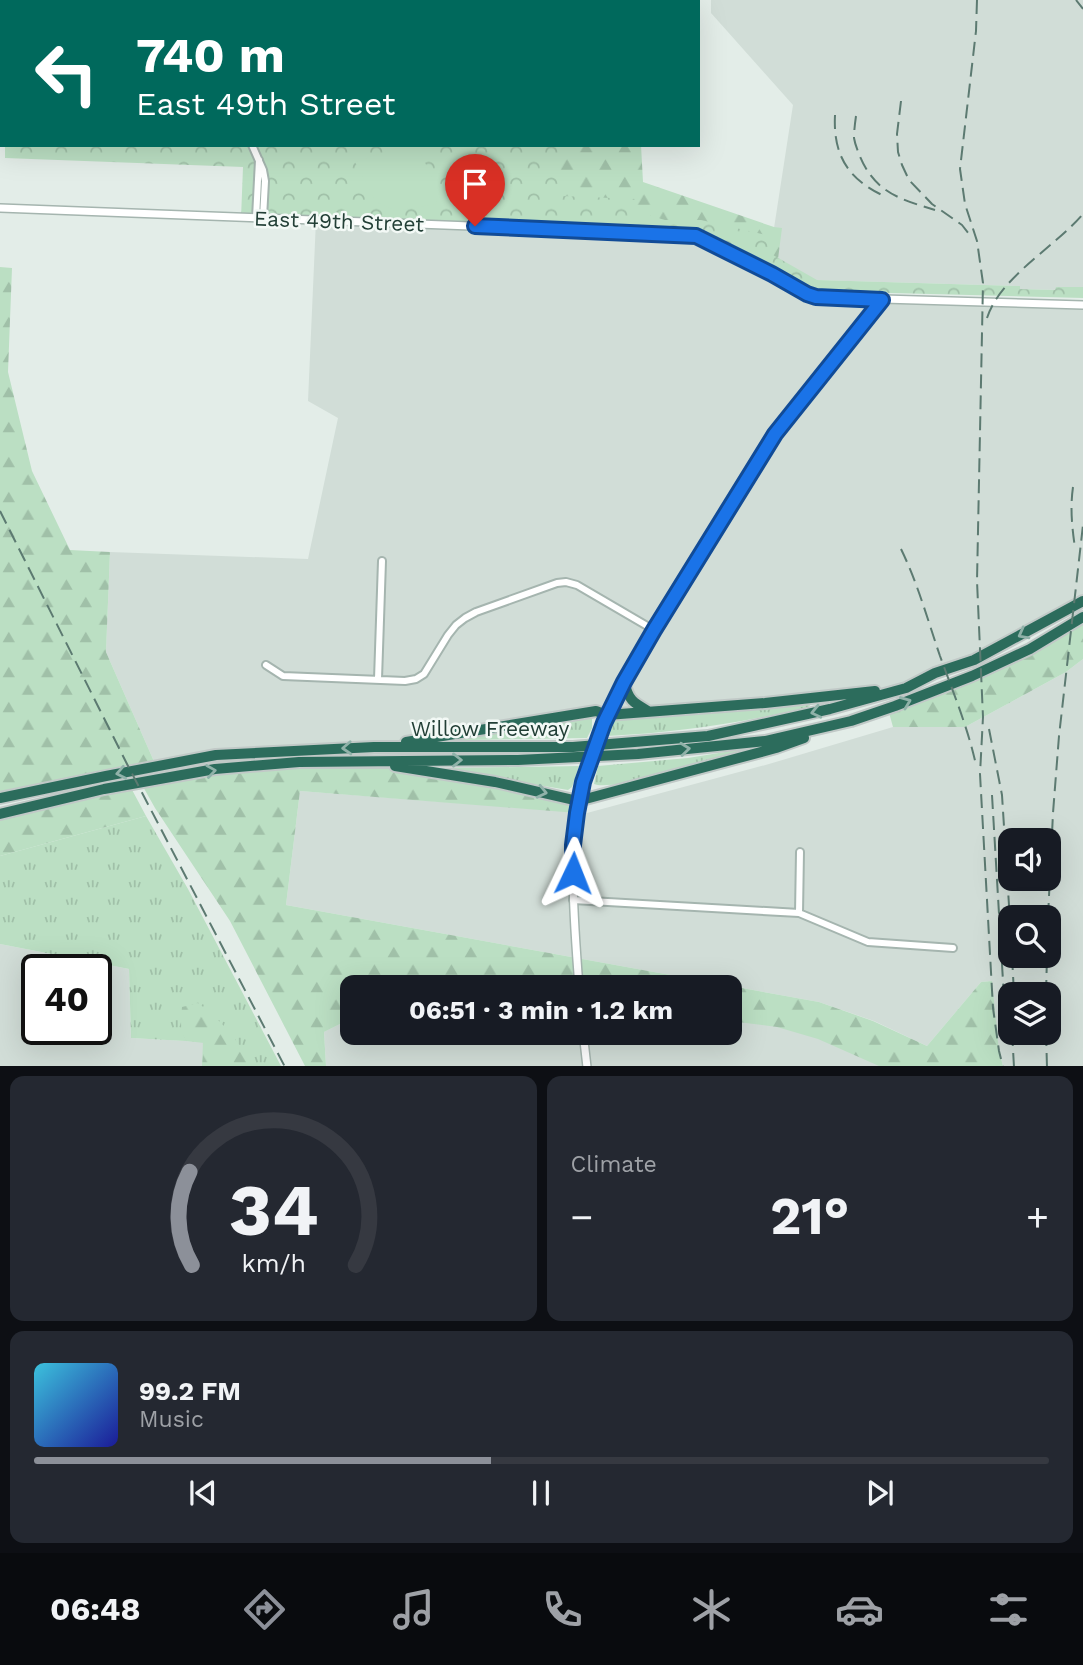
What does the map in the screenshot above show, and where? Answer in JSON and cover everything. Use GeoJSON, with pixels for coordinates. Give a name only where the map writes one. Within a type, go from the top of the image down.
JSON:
{"type":"FeatureCollection","features":[{"type":"Feature","properties":{"kind":"highway","name":"Willow Freeway"},"geometry":{"type":"LineString","coordinates":[[0,798],[216,755],[374,747],[573,747],[708,736],[830,709],[906,688],[935,673],[974,660],[1083,601]]}},
{"type":"Feature","properties":{"kind":"highway","name":"Willow Freeway"},"geometry":{"type":"LineString","coordinates":[[0,814],[104,789],[215,769],[299,762],[518,760],[638,754],[765,741],[851,721],[972,676],[1030,649],[1083,617]]}},
{"type":"Feature","properties":{"kind":"highway"},"geometry":{"type":"LineString","coordinates":[[624,682],[632,702],[648,711]]}},
{"type":"Feature","properties":{"kind":"highway"},"geometry":{"type":"LineString","coordinates":[[374,747],[596,710],[605,719],[648,711],[765,703],[906,688]]}},
{"type":"Feature","properties":{"kind":"highway"},"geometry":{"type":"LineString","coordinates":[[365,761],[495,782],[578,801],[776,748],[851,721]]}},
{"type":"Feature","properties":{"kind":"street"},"geometry":{"type":"LineString","coordinates":[[253,147],[264,170],[265,181],[259,218]]}},
{"type":"Feature","properties":{"kind":"street","name":"East 49th Street"},"geometry":{"type":"LineString","coordinates":[[0,208],[696,236],[816,297],[1083,305]]}},
{"type":"Feature","properties":{"kind":"street"},"geometry":{"type":"LineString","coordinates":[[578,975],[573,900],[573,845],[578,801],[605,719],[654,630],[778,429],[882,300]]}},
{"type":"Feature","properties":{"kind":"street"},"geometry":{"type":"LineString","coordinates":[[378,679],[382,561]]}},
{"type":"Feature","properties":{"kind":"street"},"geometry":{"type":"LineString","coordinates":[[266,665],[283,676],[405,681],[420,677],[447,635],[465,618],[566,582],[578,585],[654,630]]}},
{"type":"Feature","properties":{"kind":"street"},"geometry":{"type":"LineString","coordinates":[[799,913],[800,852]]}},
{"type":"Feature","properties":{"kind":"street"},"geometry":{"type":"LineString","coordinates":[[573,900],[799,913],[868,942],[953,948]]}},
{"type":"Feature","properties":{"kind":"street"},"geometry":{"type":"LineString","coordinates":[[585,1045],[587,1066]]}},
{"type":"Feature","properties":{"kind":"shaded area"},"geometry":{"type":"Polygon","coordinates":[[[711,0],[1083,0],[1083,287],[1056,287],[1056,290],[1020,289],[1019,286],[815,280],[770,254],[793,105],[711,13],[711,0]]]}},
{"type":"Feature","properties":{"kind":"shaded area"},"geometry":{"type":"Polygon","coordinates":[[[316,220],[696,236],[807,294],[1083,305],[1083,601],[906,688],[765,703],[596,711],[374,747],[216,755],[156,766],[106,652],[110,552],[308,559],[338,418],[308,401],[316,220]]]}},
{"type":"Feature","properties":{"kind":"shaded area"},"geometry":{"type":"Polygon","coordinates":[[[1083,659],[1083,1066],[1003,1066],[999,1051],[998,1045],[1061,1045],[1061,982],[998,982],[998,1042],[991,981],[981,982],[927,1046],[874,1021],[819,1002],[742,988],[742,975],[671,975],[286,905],[300,791],[587,813],[893,727],[965,727],[1066,672],[1083,659]]]}},
{"type":"Feature","properties":{"kind":"shaded area"},"geometry":{"type":"Polygon","coordinates":[[[0,944],[52,954],[21,954],[21,1045],[112,1045],[112,966],[129,969],[131,1038],[204,1042],[202,1066],[0,1066],[0,944]]]}},
{"type":"Feature","properties":{"kind":"shaded area"},"geometry":{"type":"Polygon","coordinates":[[[742,1010],[910,1066],[326,1066],[324,1032],[340,1024],[340,1045],[742,1045],[742,1010]]]}},
{"type":"Feature","properties":{"kind":"green space"},"geometry":{"type":"Polygon","coordinates":[[[5,147],[559,147],[562,196],[636,199],[638,212],[665,220],[701,220],[775,237],[773,255],[817,280],[1020,286],[1020,289],[1055,290],[1056,287],[1083,287],[1083,298],[814,291],[771,267],[769,275],[696,234],[241,218],[243,167],[5,158],[5,147]]]}},
{"type":"Feature","properties":{"kind":"green space"},"geometry":{"type":"Polygon","coordinates":[[[401,147],[418,147],[438,191],[436,204],[396,211],[376,202],[355,162],[401,147]]]}},
{"type":"Feature","properties":{"kind":"green space"},"geometry":{"type":"Polygon","coordinates":[[[471,147],[641,147],[643,182],[782,228],[778,259],[772,274],[696,236],[491,227],[471,147]]]}},
{"type":"Feature","properties":{"kind":"green space"},"geometry":{"type":"Polygon","coordinates":[[[0,267],[12,268],[8,372],[32,471],[70,550],[110,552],[106,652],[156,766],[0,798],[0,267]]]}},
{"type":"Feature","properties":{"kind":"green space"},"geometry":{"type":"Polygon","coordinates":[[[1083,617],[1083,659],[1066,672],[965,727],[893,727],[888,709],[972,676],[1083,617]]]}},
{"type":"Feature","properties":{"kind":"green space"},"geometry":{"type":"Polygon","coordinates":[[[810,705],[784,713],[708,726],[607,736],[618,717],[810,705]]]}},
{"type":"Feature","properties":{"kind":"green space"},"geometry":{"type":"Polygon","coordinates":[[[588,717],[592,719],[592,728],[587,738],[463,740],[463,737],[588,717]]]}},
{"type":"Feature","properties":{"kind":"green space"},"geometry":{"type":"Polygon","coordinates":[[[737,750],[738,753],[641,780],[621,784],[594,784],[598,766],[688,758],[737,750]]]}},
{"type":"Feature","properties":{"kind":"green space"},"geometry":{"type":"Polygon","coordinates":[[[365,761],[578,801],[577,813],[300,791],[286,905],[671,975],[340,975],[340,1024],[324,1032],[326,1066],[305,1066],[230,921],[141,783],[215,769],[365,761]]]}},
{"type":"Feature","properties":{"kind":"green space"},"geometry":{"type":"Polygon","coordinates":[[[579,766],[572,787],[568,790],[454,771],[453,768],[579,766]]]}},
{"type":"Feature","properties":{"kind":"green space"},"geometry":{"type":"Polygon","coordinates":[[[130,786],[146,816],[0,856],[0,814],[130,786]]]}},
{"type":"Feature","properties":{"kind":"green space"},"geometry":{"type":"Polygon","coordinates":[[[146,816],[188,889],[281,1066],[202,1066],[203,1042],[131,1038],[129,969],[112,966],[112,954],[52,954],[0,944],[0,856],[146,816]]]}},
{"type":"Feature","properties":{"kind":"green space"},"geometry":{"type":"Polygon","coordinates":[[[992,981],[998,1045],[1003,1066],[879,1066],[818,1039],[777,1027],[742,1023],[742,988],[819,1002],[873,1021],[927,1046],[981,982],[992,981]]]}},
{"type":"Feature","properties":{"kind":"green space"},"geometry":{"type":"Polygon","coordinates":[[[198,1003],[221,1023],[235,1040],[248,1066],[202,1066],[204,1043],[187,1041],[181,1025],[182,1007],[198,1003]]]}},
{"type":"Feature","properties":{"kind":"railway"},"geometry":{"type":"LineString","coordinates":[[977,0],[976,31],[960,169],[965,204],[977,241],[983,283],[977,581],[983,717],[980,774],[993,1008],[1003,1066]]}},
{"type":"Feature","properties":{"kind":"railway"},"geometry":{"type":"LineString","coordinates":[[1076,0],[1083,9]]}},
{"type":"Feature","properties":{"kind":"railway"},"geometry":{"type":"LineString","coordinates":[[901,101],[898,152],[909,180],[932,204],[962,225],[972,238]]}},
{"type":"Feature","properties":{"kind":"railway"},"geometry":{"type":"LineString","coordinates":[[835,115],[837,142],[845,163],[860,181],[882,195]]}},
{"type":"Feature","properties":{"kind":"railway"},"geometry":{"type":"LineString","coordinates":[[856,116],[855,142],[872,177],[889,192],[935,210]]}},
{"type":"Feature","properties":{"kind":"railway"},"geometry":{"type":"LineString","coordinates":[[987,318],[1004,289],[1083,214]]}},
{"type":"Feature","properties":{"kind":"railway"},"geometry":{"type":"LineString","coordinates":[[1073,487],[1075,548]]}},
{"type":"Feature","properties":{"kind":"railway"},"geometry":{"type":"LineString","coordinates":[[0,511],[126,762],[284,1066]]}},
{"type":"Feature","properties":{"kind":"railway"},"geometry":{"type":"LineString","coordinates":[[1049,905],[1059,736],[1083,525]]}},
{"type":"Feature","properties":{"kind":"railway"},"geometry":{"type":"LineString","coordinates":[[901,549],[918,589],[969,737],[976,765]]}},
{"type":"Feature","properties":{"kind":"railway"},"geometry":{"type":"LineString","coordinates":[[989,729],[1002,795],[1009,905]]}},
{"type":"Feature","properties":{"kind":"railway"},"geometry":{"type":"LineString","coordinates":[[992,795],[1003,982]]}},
{"type":"Feature","properties":{"kind":"railway"},"geometry":{"type":"LineString","coordinates":[[1013,968],[1013,982]]}},
{"type":"Feature","properties":{"kind":"railway"},"geometry":{"type":"LineString","coordinates":[[1046,982],[1047,968]]}},
{"type":"Feature","properties":{"kind":"railway"},"geometry":{"type":"LineString","coordinates":[[1013,1045],[1014,1066]]}},
{"type":"Feature","properties":{"kind":"railway"},"geometry":{"type":"LineString","coordinates":[[1046,1045],[1047,1066]]}},
{"type":"Feature","properties":{"kind":"route"},"geometry":{"type":"LineString","coordinates":[[475,226],[696,236],[807,294],[816,297],[882,300],[775,434],[624,682],[604,723],[583,782],[573,845],[573,873]]}}]}
